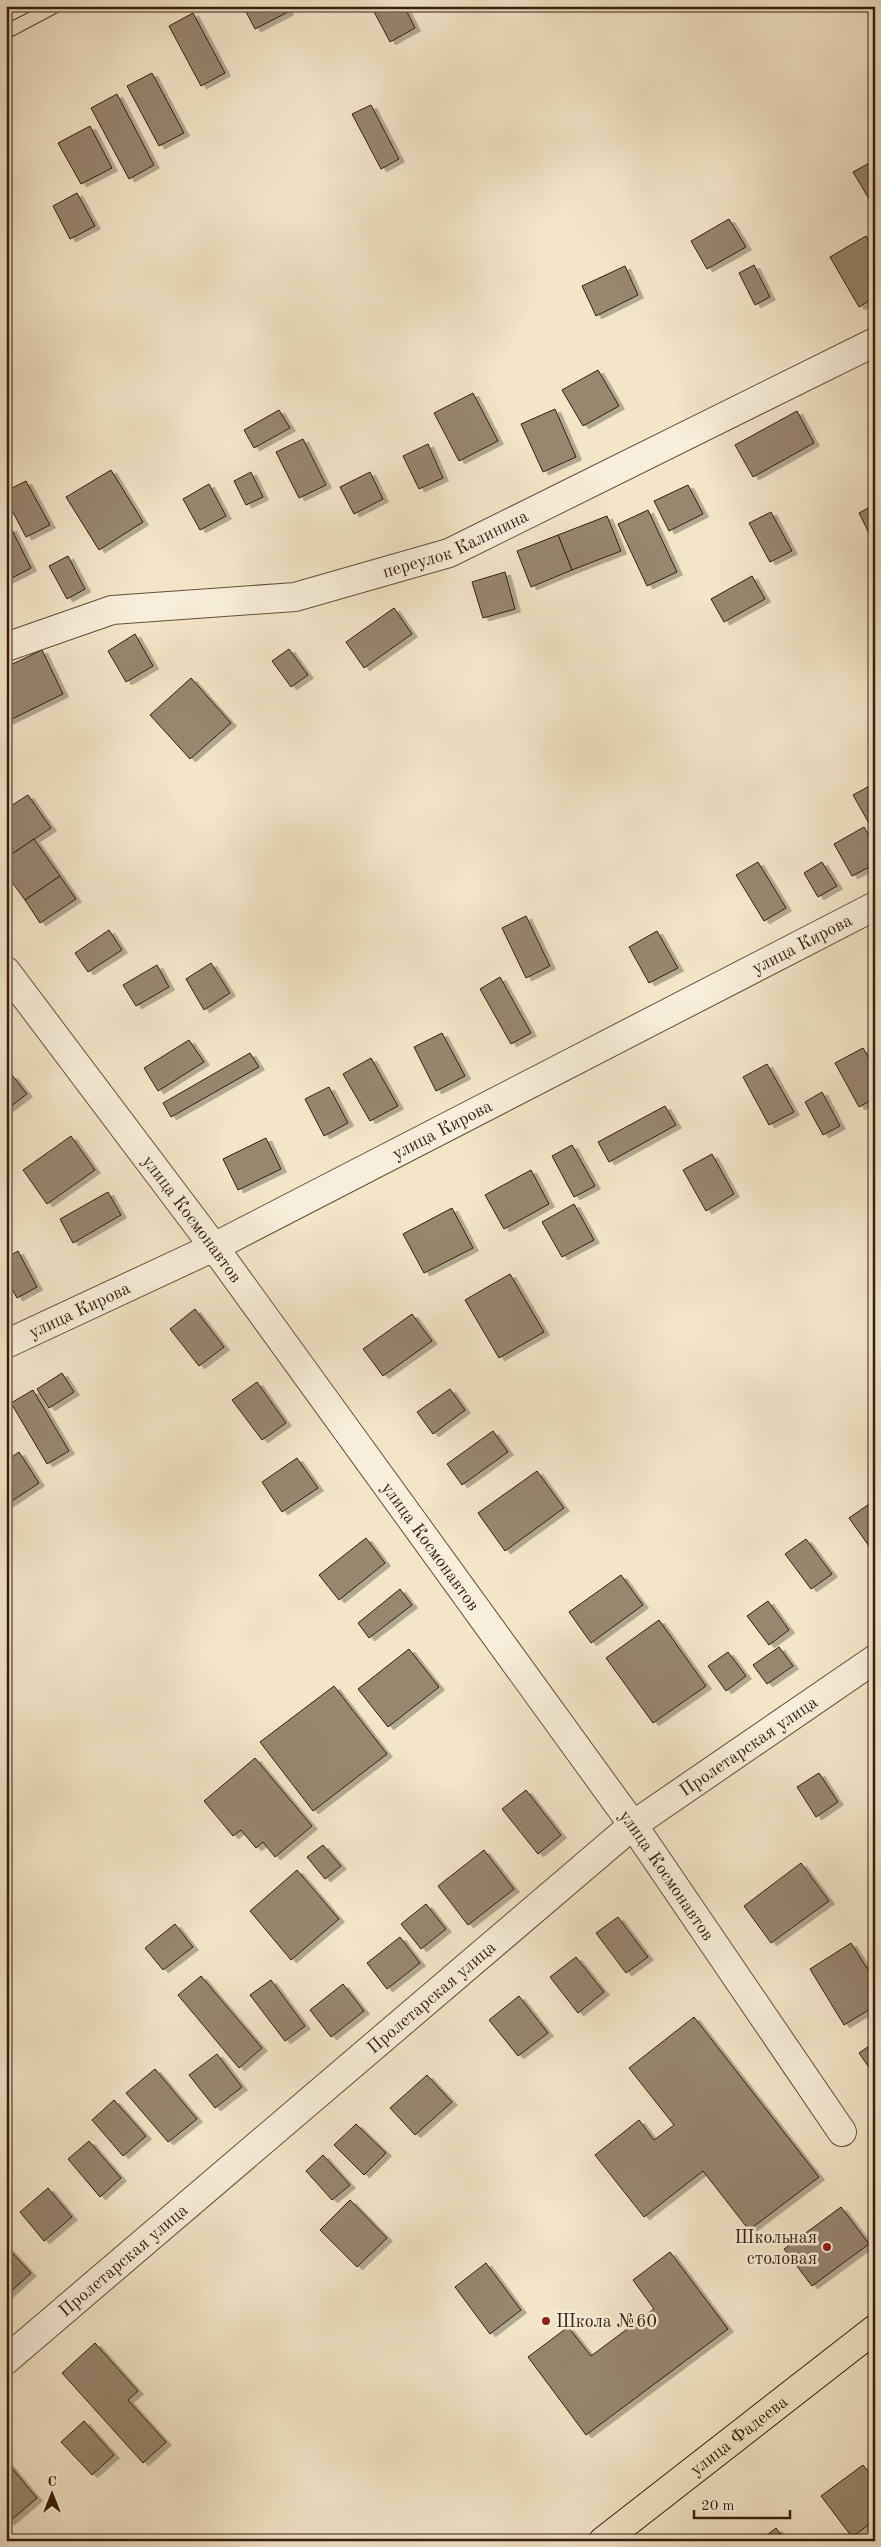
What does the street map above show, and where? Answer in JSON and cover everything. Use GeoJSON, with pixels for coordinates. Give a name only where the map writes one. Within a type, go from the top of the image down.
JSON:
{"type":"FeatureCollection","features":[{"type":"Feature","properties":{"kind":"main road","name":"улица Фадеева"},"geometry":{"type":"LineString","coordinates":[[603,2541],[875,2329]]}},
{"type":"Feature","properties":{"kind":"street","name":"переулок Калинина"},"geometry":{"type":"LineString","coordinates":[[6,647],[112,610],[295,597],[449,553],[875,342]]}},
{"type":"Feature","properties":{"kind":"street","name":"улица Кирова"},"geometry":{"type":"LineString","coordinates":[[6,1344],[214,1247],[875,906]]}},
{"type":"Feature","properties":{"kind":"street","name":"улица Космонавтов"},"geometry":{"type":"LineString","coordinates":[[6,971],[214,1247],[633,1825],[842,2132]]}},
{"type":"Feature","properties":{"kind":"street","name":"Пролетарская улица"},"geometry":{"type":"LineString","coordinates":[[6,2360],[633,1825],[875,1659]]}},
{"type":"Feature","properties":{"kind":"building"},"geometry":{"type":"Polygon","coordinates":[[[243,6],[285,6],[288,12],[255,29],[243,6]]]}},
{"type":"Feature","properties":{"kind":"building"},"geometry":{"type":"Polygon","coordinates":[[[371,6],[404,6],[415,28],[390,42],[371,6]]]}},
{"type":"Feature","properties":{"kind":"building"},"geometry":{"type":"Polygon","coordinates":[[[193,13],[225,73],[201,86],[169,26],[193,13]]]}},
{"type":"Feature","properties":{"kind":"building"},"geometry":{"type":"Polygon","coordinates":[[[152,73],[184,133],[159,146],[127,86],[152,73]]]}},
{"type":"Feature","properties":{"kind":"building"},"geometry":{"type":"Polygon","coordinates":[[[117,94],[154,165],[129,179],[91,108],[117,94]]]}},
{"type":"Feature","properties":{"kind":"building"},"geometry":{"type":"Polygon","coordinates":[[[371,105],[399,159],[381,169],[352,114],[371,105]]]}},
{"type":"Feature","properties":{"kind":"building"},"geometry":{"type":"Polygon","coordinates":[[[90,126],[112,168],[81,184],[58,143],[90,126]]]}},
{"type":"Feature","properties":{"kind":"building"},"geometry":{"type":"Polygon","coordinates":[[[875,160],[875,209],[853,172],[875,160]]]}},
{"type":"Feature","properties":{"kind":"building"},"geometry":{"type":"Polygon","coordinates":[[[77,193],[95,226],[70,239],[53,206],[77,193]]]}},
{"type":"Feature","properties":{"kind":"building"},"geometry":{"type":"Polygon","coordinates":[[[729,219],[746,247],[707,269],[691,241],[729,219]]]}},
{"type":"Feature","properties":{"kind":"building"},"geometry":{"type":"Polygon","coordinates":[[[866,236],[875,252],[875,297],[859,307],[830,257],[866,236]]]}},
{"type":"Feature","properties":{"kind":"building"},"geometry":{"type":"Polygon","coordinates":[[[754,265],[770,297],[755,305],[739,273],[754,265]]]}},
{"type":"Feature","properties":{"kind":"building"},"geometry":{"type":"Polygon","coordinates":[[[625,266],[638,295],[596,316],[582,286],[625,266]]]}},
{"type":"Feature","properties":{"kind":"building"},"geometry":{"type":"Polygon","coordinates":[[[875,362],[875,374],[869,364],[875,362]]]}},
{"type":"Feature","properties":{"kind":"building"},"geometry":{"type":"Polygon","coordinates":[[[598,370],[619,406],[583,426],[562,390],[598,370]]]}},
{"type":"Feature","properties":{"kind":"building"},"geometry":{"type":"Polygon","coordinates":[[[473,393],[498,441],[459,461],[434,413],[473,393]]]}},
{"type":"Feature","properties":{"kind":"building"},"geometry":{"type":"Polygon","coordinates":[[[555,409],[576,457],[543,472],[521,424],[555,409]]]}},
{"type":"Feature","properties":{"kind":"building"},"geometry":{"type":"Polygon","coordinates":[[[279,410],[290,428],[254,448],[244,430],[279,410]]]}},
{"type":"Feature","properties":{"kind":"building"},"geometry":{"type":"Polygon","coordinates":[[[797,411],[814,443],[753,477],[735,445],[797,411]]]}},
{"type":"Feature","properties":{"kind":"building"},"geometry":{"type":"Polygon","coordinates":[[[303,439],[326,485],[299,498],[276,452],[303,439]]]}},
{"type":"Feature","properties":{"kind":"building"},"geometry":{"type":"Polygon","coordinates":[[[428,444],[443,478],[419,489],[403,456],[428,444]]]}},
{"type":"Feature","properties":{"kind":"building"},"geometry":{"type":"Polygon","coordinates":[[[111,470],[143,522],[99,550],[66,497],[111,470]]]}},
{"type":"Feature","properties":{"kind":"building"},"geometry":{"type":"Polygon","coordinates":[[[251,472],[263,497],[246,505],[234,481],[251,472]]]}},
{"type":"Feature","properties":{"kind":"building"},"geometry":{"type":"Polygon","coordinates":[[[370,472],[383,499],[354,514],[340,487],[370,472]]]}},
{"type":"Feature","properties":{"kind":"building"},"geometry":{"type":"Polygon","coordinates":[[[26,481],[50,525],[26,537],[6,499],[6,491],[26,481]]]}},
{"type":"Feature","properties":{"kind":"building"},"geometry":{"type":"Polygon","coordinates":[[[209,484],[226,516],[200,530],[183,499],[209,484]]]}},
{"type":"Feature","properties":{"kind":"building"},"geometry":{"type":"Polygon","coordinates":[[[688,485],[703,514],[669,531],[654,501],[688,485]]]}},
{"type":"Feature","properties":{"kind":"building"},"geometry":{"type":"Polygon","coordinates":[[[875,504],[875,533],[870,535],[859,513],[875,504]]]}},
{"type":"Feature","properties":{"kind":"building"},"geometry":{"type":"Polygon","coordinates":[[[648,510],[677,572],[647,586],[618,524],[648,510]]]}},
{"type":"Feature","properties":{"kind":"building"},"geometry":{"type":"Polygon","coordinates":[[[771,512],[792,551],[770,562],[749,523],[771,512]]]}},
{"type":"Feature","properties":{"kind":"building"},"geometry":{"type":"Polygon","coordinates":[[[607,516],[621,551],[572,570],[558,535],[607,516]]]}},
{"type":"Feature","properties":{"kind":"building"},"geometry":{"type":"Polygon","coordinates":[[[11,528],[31,568],[6,581],[6,530],[11,528]]]}},
{"type":"Feature","properties":{"kind":"building"},"geometry":{"type":"Polygon","coordinates":[[[558,535],[572,570],[531,587],[517,551],[558,535]]]}},
{"type":"Feature","properties":{"kind":"building"},"geometry":{"type":"Polygon","coordinates":[[[68,556],[85,589],[67,599],[49,566],[68,556]]]}},
{"type":"Feature","properties":{"kind":"building"},"geometry":{"type":"Polygon","coordinates":[[[505,572],[515,609],[483,618],[472,582],[505,572]]]}},
{"type":"Feature","properties":{"kind":"building"},"geometry":{"type":"Polygon","coordinates":[[[752,576],[765,599],[724,622],[711,599],[752,576]]]}},
{"type":"Feature","properties":{"kind":"building"},"geometry":{"type":"Polygon","coordinates":[[[394,608],[412,634],[364,668],[346,642],[394,608]]]}},
{"type":"Feature","properties":{"kind":"building"},"geometry":{"type":"Polygon","coordinates":[[[135,634],[153,666],[126,682],[108,651],[135,634]]]}},
{"type":"Feature","properties":{"kind":"building"},"geometry":{"type":"Polygon","coordinates":[[[289,649],[308,675],[291,687],[272,661],[289,649]]]}},
{"type":"Feature","properties":{"kind":"building"},"geometry":{"type":"Polygon","coordinates":[[[42,650],[63,694],[6,722],[6,667],[42,650]]]}},
{"type":"Feature","properties":{"kind":"building"},"geometry":{"type":"Polygon","coordinates":[[[191,678],[231,723],[190,759],[150,715],[191,678]]]}},
{"type":"Feature","properties":{"kind":"building"},"geometry":{"type":"Polygon","coordinates":[[[875,783],[875,834],[853,795],[875,783]]]}},
{"type":"Feature","properties":{"kind":"building"},"geometry":{"type":"Polygon","coordinates":[[[28,795],[51,828],[6,858],[6,809],[28,795]]]}},
{"type":"Feature","properties":{"kind":"building"},"geometry":{"type":"Polygon","coordinates":[[[864,827],[875,846],[875,864],[852,876],[834,844],[864,827]]]}},
{"type":"Feature","properties":{"kind":"building"},"geometry":{"type":"Polygon","coordinates":[[[34,839],[60,876],[25,900],[6,874],[6,858],[34,839]]]}},
{"type":"Feature","properties":{"kind":"building"},"geometry":{"type":"Polygon","coordinates":[[[758,862],[786,908],[764,921],[736,875],[758,862]]]}},
{"type":"Feature","properties":{"kind":"building"},"geometry":{"type":"Polygon","coordinates":[[[822,862],[837,886],[818,897],[804,873],[822,862]]]}},
{"type":"Feature","properties":{"kind":"building"},"geometry":{"type":"Polygon","coordinates":[[[60,876],[76,899],[40,923],[25,900],[60,876]]]}},
{"type":"Feature","properties":{"kind":"building"},"geometry":{"type":"Polygon","coordinates":[[[526,916],[550,966],[526,978],[502,928],[526,916]]]}},
{"type":"Feature","properties":{"kind":"building"},"geometry":{"type":"Polygon","coordinates":[[[109,930],[122,950],[88,972],[75,953],[109,930]]]}},
{"type":"Feature","properties":{"kind":"building"},"geometry":{"type":"Polygon","coordinates":[[[657,931],[678,968],[649,983],[629,947],[657,931]]]}},
{"type":"Feature","properties":{"kind":"building"},"geometry":{"type":"Polygon","coordinates":[[[211,963],[230,993],[204,1010],[186,979],[211,963]]]}},
{"type":"Feature","properties":{"kind":"building"},"geometry":{"type":"Polygon","coordinates":[[[157,965],[169,987],[136,1006],[123,985],[157,965]]]}},
{"type":"Feature","properties":{"kind":"building"},"geometry":{"type":"Polygon","coordinates":[[[500,977],[531,1033],[511,1044],[480,989],[500,977]]]}},
{"type":"Feature","properties":{"kind":"building"},"geometry":{"type":"Polygon","coordinates":[[[442,1033],[465,1076],[436,1091],[414,1047],[442,1033]]]}},
{"type":"Feature","properties":{"kind":"building"},"geometry":{"type":"Polygon","coordinates":[[[189,1040],[204,1062],[158,1091],[144,1068],[189,1040]]]}},
{"type":"Feature","properties":{"kind":"building"},"geometry":{"type":"Polygon","coordinates":[[[863,1048],[875,1069],[875,1098],[859,1107],[835,1063],[863,1048]]]}},
{"type":"Feature","properties":{"kind":"building"},"geometry":{"type":"Polygon","coordinates":[[[250,1053],[259,1067],[171,1117],[163,1103],[250,1053]]]}},
{"type":"Feature","properties":{"kind":"building"},"geometry":{"type":"Polygon","coordinates":[[[371,1058],[398,1106],[370,1121],[343,1074],[371,1058]]]}},
{"type":"Feature","properties":{"kind":"building"},"geometry":{"type":"Polygon","coordinates":[[[767,1064],[794,1112],[769,1125],[743,1077],[767,1064]]]}},
{"type":"Feature","properties":{"kind":"building"},"geometry":{"type":"Polygon","coordinates":[[[12,1075],[27,1094],[6,1110],[6,1079],[12,1075]]]}},
{"type":"Feature","properties":{"kind":"building"},"geometry":{"type":"Polygon","coordinates":[[[329,1087],[348,1123],[324,1136],[305,1099],[329,1087]]]}},
{"type":"Feature","properties":{"kind":"building"},"geometry":{"type":"Polygon","coordinates":[[[822,1092],[840,1126],[823,1135],[805,1102],[822,1092]]]}},
{"type":"Feature","properties":{"kind":"building"},"geometry":{"type":"Polygon","coordinates":[[[665,1106],[676,1125],[609,1162],[598,1142],[665,1106]]]}},
{"type":"Feature","properties":{"kind":"building"},"geometry":{"type":"Polygon","coordinates":[[[71,1136],[95,1170],[47,1204],[23,1170],[71,1136]]]}},
{"type":"Feature","properties":{"kind":"building"},"geometry":{"type":"Polygon","coordinates":[[[266,1138],[281,1169],[238,1190],[223,1159],[266,1138]]]}},
{"type":"Feature","properties":{"kind":"building"},"geometry":{"type":"Polygon","coordinates":[[[572,1145],[595,1186],[574,1197],[552,1156],[572,1145]]]}},
{"type":"Feature","properties":{"kind":"building"},"geometry":{"type":"Polygon","coordinates":[[[712,1154],[734,1194],[706,1211],[683,1170],[712,1154]]]}},
{"type":"Feature","properties":{"kind":"building"},"geometry":{"type":"Polygon","coordinates":[[[531,1170],[549,1204],[504,1229],[485,1195],[531,1170]]]}},
{"type":"Feature","properties":{"kind":"building"},"geometry":{"type":"Polygon","coordinates":[[[108,1192],[121,1215],[73,1243],[60,1219],[108,1192]]]}},
{"type":"Feature","properties":{"kind":"building"},"geometry":{"type":"Polygon","coordinates":[[[574,1204],[594,1240],[562,1257],[542,1222],[574,1204]]]}},
{"type":"Feature","properties":{"kind":"building"},"geometry":{"type":"Polygon","coordinates":[[[452,1208],[473,1248],[424,1273],[403,1234],[452,1208]]]}},
{"type":"Feature","properties":{"kind":"building"},"geometry":{"type":"Polygon","coordinates":[[[18,1251],[37,1287],[17,1298],[6,1279],[6,1258],[18,1251]]]}},
{"type":"Feature","properties":{"kind":"building"},"geometry":{"type":"Polygon","coordinates":[[[510,1274],[544,1332],[499,1358],[465,1300],[510,1274]]]}},
{"type":"Feature","properties":{"kind":"building"},"geometry":{"type":"Polygon","coordinates":[[[195,1309],[224,1347],[199,1366],[170,1329],[195,1309]]]}},
{"type":"Feature","properties":{"kind":"building"},"geometry":{"type":"Polygon","coordinates":[[[412,1314],[432,1341],[383,1376],[363,1349],[412,1314]]]}},
{"type":"Feature","properties":{"kind":"building"},"geometry":{"type":"Polygon","coordinates":[[[62,1373],[74,1392],[49,1408],[37,1389],[62,1373]]]}},
{"type":"Feature","properties":{"kind":"building"},"geometry":{"type":"Polygon","coordinates":[[[257,1382],[286,1423],[262,1440],[232,1400],[257,1382]]]}},
{"type":"Feature","properties":{"kind":"building"},"geometry":{"type":"Polygon","coordinates":[[[450,1389],[465,1410],[433,1434],[417,1412],[450,1389]]]}},
{"type":"Feature","properties":{"kind":"building"},"geometry":{"type":"Polygon","coordinates":[[[33,1390],[69,1451],[47,1464],[11,1403],[33,1390]]]}},
{"type":"Feature","properties":{"kind":"building"},"geometry":{"type":"Polygon","coordinates":[[[493,1431],[508,1452],[462,1485],[447,1464],[493,1431]]]}},
{"type":"Feature","properties":{"kind":"building"},"geometry":{"type":"Polygon","coordinates":[[[19,1452],[39,1483],[6,1505],[6,1461],[19,1452]]]}},
{"type":"Feature","properties":{"kind":"building"},"geometry":{"type":"Polygon","coordinates":[[[297,1458],[318,1488],[282,1512],[262,1482],[297,1458]]]}},
{"type":"Feature","properties":{"kind":"building"},"geometry":{"type":"Polygon","coordinates":[[[537,1471],[564,1508],[505,1551],[478,1513],[537,1471]]]}},
{"type":"Feature","properties":{"kind":"building"},"geometry":{"type":"Polygon","coordinates":[[[875,1500],[875,1553],[874,1553],[849,1518],[875,1500]]]}},
{"type":"Feature","properties":{"kind":"building"},"geometry":{"type":"Polygon","coordinates":[[[366,1538],[385,1563],[339,1600],[319,1575],[366,1538]]]}},
{"type":"Feature","properties":{"kind":"building"},"geometry":{"type":"Polygon","coordinates":[[[806,1539],[832,1574],[811,1589],[785,1554],[806,1539]]]}},
{"type":"Feature","properties":{"kind":"building"},"geometry":{"type":"Polygon","coordinates":[[[621,1575],[643,1605],[591,1643],[569,1612],[621,1575]]]}},
{"type":"Feature","properties":{"kind":"building"},"geometry":{"type":"Polygon","coordinates":[[[400,1589],[412,1605],[369,1638],[358,1623],[400,1589]]]}},
{"type":"Feature","properties":{"kind":"building"},"geometry":{"type":"Polygon","coordinates":[[[768,1601],[789,1630],[769,1645],[747,1616],[768,1601]]]}},
{"type":"Feature","properties":{"kind":"building"},"geometry":{"type":"Polygon","coordinates":[[[659,1620],[706,1686],[653,1723],[606,1658],[659,1620]]]}},
{"type":"Feature","properties":{"kind":"building"},"geometry":{"type":"Polygon","coordinates":[[[779,1647],[793,1666],[767,1684],[753,1665],[779,1647]]]}},
{"type":"Feature","properties":{"kind":"building"},"geometry":{"type":"Polygon","coordinates":[[[409,1649],[439,1687],[388,1727],[358,1689],[409,1649]]]}},
{"type":"Feature","properties":{"kind":"building"},"geometry":{"type":"Polygon","coordinates":[[[728,1652],[746,1676],[726,1691],[708,1666],[728,1652]]]}},
{"type":"Feature","properties":{"kind":"building"},"geometry":{"type":"Polygon","coordinates":[[[334,1686],[387,1754],[313,1811],[260,1742],[334,1686]]]}},
{"type":"Feature","properties":{"kind":"building"},"geometry":{"type":"Polygon","coordinates":[[[255,1758],[312,1826],[275,1857],[263,1842],[256,1848],[241,1830],[233,1836],[204,1801],[255,1758]]]}},
{"type":"Feature","properties":{"kind":"building"},"geometry":{"type":"Polygon","coordinates":[[[819,1773],[838,1802],[816,1817],[797,1787],[819,1773]]]}},
{"type":"Feature","properties":{"kind":"building"},"geometry":{"type":"Polygon","coordinates":[[[526,1790],[561,1835],[538,1854],[502,1809],[526,1790]]]}},
{"type":"Feature","properties":{"kind":"building"},"geometry":{"type":"Polygon","coordinates":[[[323,1845],[341,1866],[325,1879],[307,1857],[323,1845]]]}},
{"type":"Feature","properties":{"kind":"building"},"geometry":{"type":"Polygon","coordinates":[[[484,1850],[514,1889],[468,1925],[438,1886],[484,1850]]]}},
{"type":"Feature","properties":{"kind":"building"},"geometry":{"type":"Polygon","coordinates":[[[801,1863],[829,1901],[771,1943],[744,1906],[801,1863]]]}},
{"type":"Feature","properties":{"kind":"building"},"geometry":{"type":"Polygon","coordinates":[[[297,1870],[339,1919],[291,1960],[250,1911],[297,1870]]]}},
{"type":"Feature","properties":{"kind":"building"},"geometry":{"type":"Polygon","coordinates":[[[426,1904],[446,1929],[421,1949],[401,1924],[426,1904]]]}},
{"type":"Feature","properties":{"kind":"building"},"geometry":{"type":"Polygon","coordinates":[[[618,1917],[648,1957],[626,1973],[596,1933],[618,1917]]]}},
{"type":"Feature","properties":{"kind":"building"},"geometry":{"type":"Polygon","coordinates":[[[175,1924],[193,1947],[163,1970],[145,1948],[175,1924]]]}},
{"type":"Feature","properties":{"kind":"building"},"geometry":{"type":"Polygon","coordinates":[[[400,1937],[420,1963],[387,1989],[367,1963],[400,1937]]]}},
{"type":"Feature","properties":{"kind":"building"},"geometry":{"type":"Polygon","coordinates":[[[851,1943],[875,1981],[875,2006],[844,2025],[810,1969],[851,1943]]]}},
{"type":"Feature","properties":{"kind":"building"},"geometry":{"type":"Polygon","coordinates":[[[576,1957],[604,1992],[578,2013],[550,1977],[576,1957]]]}},
{"type":"Feature","properties":{"kind":"building"},"geometry":{"type":"Polygon","coordinates":[[[201,1976],[262,2048],[239,2068],[178,1995],[201,1976]]]}},
{"type":"Feature","properties":{"kind":"building"},"geometry":{"type":"Polygon","coordinates":[[[271,1980],[305,2026],[285,2041],[250,1995],[271,1980]]]}},
{"type":"Feature","properties":{"kind":"building"},"geometry":{"type":"Polygon","coordinates":[[[343,1984],[364,2011],[331,2037],[310,2010],[343,1984]]]}},
{"type":"Feature","properties":{"kind":"building"},"geometry":{"type":"Polygon","coordinates":[[[519,1996],[548,2033],[518,2056],[489,2020],[519,1996]]]}},
{"type":"Feature","properties":{"kind":"building"},"geometry":{"type":"Polygon","coordinates":[[[694,2017],[819,2177],[749,2230],[703,2171],[644,2217],[595,2155],[639,2120],[654,2140],[674,2125],[629,2068],[694,2017]]]}},
{"type":"Feature","properties":{"kind":"building"},"geometry":{"type":"Polygon","coordinates":[[[875,2042],[875,2076],[859,2053],[875,2042]]]}},
{"type":"Feature","properties":{"kind":"building"},"geometry":{"type":"Polygon","coordinates":[[[217,2054],[242,2087],[215,2108],[189,2075],[217,2054]]]}},
{"type":"Feature","properties":{"kind":"building"},"geometry":{"type":"Polygon","coordinates":[[[155,2069],[197,2119],[168,2142],[126,2093],[155,2069]]]}},
{"type":"Feature","properties":{"kind":"building"},"geometry":{"type":"Polygon","coordinates":[[[427,2075],[452,2102],[415,2135],[390,2108],[427,2075]]]}},
{"type":"Feature","properties":{"kind":"building"},"geometry":{"type":"Polygon","coordinates":[[[114,2100],[146,2136],[123,2156],[92,2120],[114,2100]]]}},
{"type":"Feature","properties":{"kind":"building"},"geometry":{"type":"Polygon","coordinates":[[[356,2124],[386,2153],[364,2175],[334,2145],[356,2124]]]}},
{"type":"Feature","properties":{"kind":"building"},"geometry":{"type":"Polygon","coordinates":[[[89,2141],[121,2178],[100,2197],[68,2159],[89,2141]]]}},
{"type":"Feature","properties":{"kind":"building"},"geometry":{"type":"Polygon","coordinates":[[[323,2155],[350,2185],[332,2200],[306,2171],[323,2155]]]}},
{"type":"Feature","properties":{"kind":"building"},"geometry":{"type":"Polygon","coordinates":[[[48,2188],[72,2217],[44,2241],[20,2212],[48,2188]]]}},
{"type":"Feature","properties":{"kind":"building"},"geometry":{"type":"Polygon","coordinates":[[[350,2200],[387,2238],[357,2267],[320,2230],[350,2200]]]}},
{"type":"Feature","properties":{"kind":"building","name":"Школьная столовая"},"geometry":{"type":"Polygon","coordinates":[[[841,2207],[869,2244],[812,2286],[784,2249],[841,2207]]]}},
{"type":"Feature","properties":{"kind":"building"},"geometry":{"type":"Polygon","coordinates":[[[6,2246],[31,2273],[6,2296],[6,2246]]]}},
{"type":"Feature","properties":{"kind":"building"},"geometry":{"type":"Polygon","coordinates":[[[670,2252],[728,2329],[586,2435],[528,2357],[568,2327],[591,2356],[654,2309],[633,2280],[670,2252]]]}},
{"type":"Feature","properties":{"kind":"building"},"geometry":{"type":"Polygon","coordinates":[[[486,2263],[521,2310],[490,2334],[455,2287],[486,2263]]]}},
{"type":"Feature","properties":{"kind":"building"},"geometry":{"type":"Polygon","coordinates":[[[95,2343],[138,2391],[128,2400],[166,2442],[143,2463],[62,2373],[95,2343]]]}},
{"type":"Feature","properties":{"kind":"building"},"geometry":{"type":"Polygon","coordinates":[[[84,2421],[114,2455],[92,2475],[61,2442],[84,2421]]]}},
{"type":"Feature","properties":{"kind":"building"},"geometry":{"type":"Polygon","coordinates":[[[6,2461],[37,2498],[9,2522],[6,2519],[6,2461]]]}},
{"type":"Feature","properties":{"kind":"building"},"geometry":{"type":"Polygon","coordinates":[[[863,2465],[875,2480],[875,2520],[852,2537],[821,2496],[863,2465]]]}},
{"type":"Feature","properties":{"kind":"building"},"geometry":{"type":"Polygon","coordinates":[[[776,2528],[786,2541],[759,2541],[776,2528]]]}},
{"type":"Feature","properties":{"kind":"tram line"},"geometry":{"type":"LineString","coordinates":[[6,24],[41,6]]}},
{"type":"Feature","properties":{"kind":"tram line"},"geometry":{"type":"LineString","coordinates":[[6,40],[70,6]]}},
{"type":"Feature","properties":{"kind":"place","name":"Школьная столовая"},"geometry":{"type":"Point","coordinates":[827,2247]}},
{"type":"Feature","properties":{"kind":"place","name":"Школа №60"},"geometry":{"type":"Point","coordinates":[546,2321]}}]}
